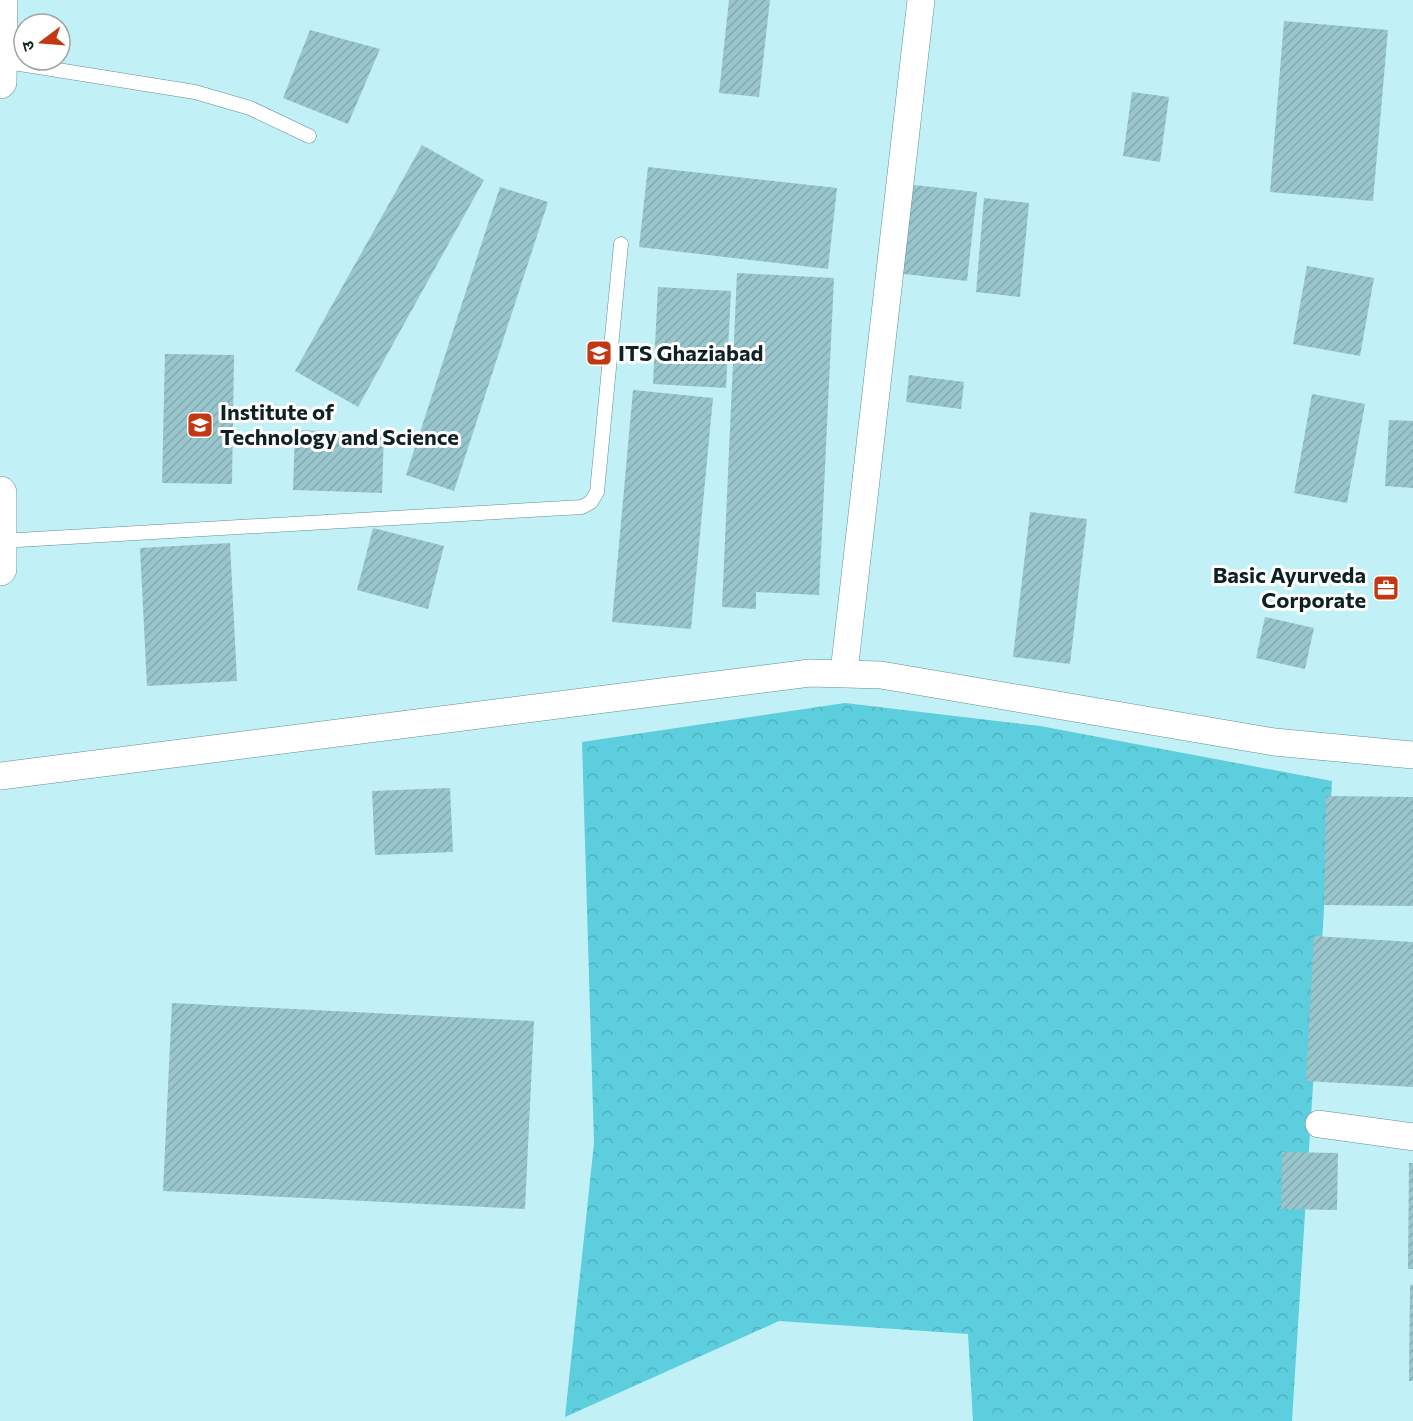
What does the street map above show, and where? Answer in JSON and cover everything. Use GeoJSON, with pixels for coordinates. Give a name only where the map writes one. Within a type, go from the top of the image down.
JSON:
{"type":"FeatureCollection","features":[{"type":"Feature","properties":{"kind":"highway"},"geometry":{"type":"LineString","coordinates":[[0,82],[1,0]]}},
{"type":"Feature","properties":{"kind":"highway"},"geometry":{"type":"LineString","coordinates":[[0,492],[1,555]]}},
{"type":"Feature","properties":{"kind":"street"},"geometry":{"type":"LineString","coordinates":[[843,672],[921,0]]}},
{"type":"Feature","properties":{"kind":"street"},"geometry":{"type":"LineString","coordinates":[[0,776],[800,674],[843,672],[881,675],[1274,742],[1413,755]]}},
{"type":"Feature","properties":{"kind":"street"},"geometry":{"type":"LineString","coordinates":[[1319,1124],[1413,1137]]}},
{"type":"Feature","properties":{"kind":"lane"},"geometry":{"type":"LineString","coordinates":[[1,61],[195,92],[249,108],[309,136]]}},
{"type":"Feature","properties":{"kind":"lane"},"geometry":{"type":"LineString","coordinates":[[1,555],[582,507],[591,502],[597,492],[621,244]]}},
{"type":"Feature","properties":{"kind":"green space"},"geometry":{"type":"Polygon","coordinates":[[[845,703],[1040,726],[1332,781],[1292,1421],[973,1421],[968,1334],[779,1321],[565,1417],[594,1143],[582,742],[845,703]]]}},
{"type":"Feature","properties":{"kind":"building"},"geometry":{"type":"Polygon","coordinates":[[[729,0],[770,0],[759,97],[719,93],[729,0]]]}},
{"type":"Feature","properties":{"kind":"building"},"geometry":{"type":"Polygon","coordinates":[[[1284,21],[1388,30],[1373,201],[1270,192],[1284,21]]]}},
{"type":"Feature","properties":{"kind":"building"},"geometry":{"type":"Polygon","coordinates":[[[310,30],[380,49],[348,124],[283,98],[310,30]]]}},
{"type":"Feature","properties":{"kind":"building"},"geometry":{"type":"Polygon","coordinates":[[[1132,92],[1169,97],[1160,162],[1123,156],[1132,92]]]}},
{"type":"Feature","properties":{"kind":"building"},"geometry":{"type":"Polygon","coordinates":[[[422,145],[484,180],[358,407],[295,371],[422,145]]]}},
{"type":"Feature","properties":{"kind":"building"},"geometry":{"type":"Polygon","coordinates":[[[648,167],[837,188],[828,269],[639,247],[648,167]]]}},
{"type":"Feature","properties":{"kind":"building"},"geometry":{"type":"Polygon","coordinates":[[[905,184],[977,192],[967,281],[895,273],[905,184]]]}},
{"type":"Feature","properties":{"kind":"building"},"geometry":{"type":"Polygon","coordinates":[[[500,187],[548,202],[454,491],[406,475],[500,187]]]}},
{"type":"Feature","properties":{"kind":"building"},"geometry":{"type":"Polygon","coordinates":[[[984,198],[1029,203],[1020,297],[976,292],[984,198]]]}},
{"type":"Feature","properties":{"kind":"building"},"geometry":{"type":"Polygon","coordinates":[[[1307,266],[1374,278],[1360,356],[1293,344],[1307,266]]]}},
{"type":"Feature","properties":{"kind":"building"},"geometry":{"type":"Polygon","coordinates":[[[737,273],[834,278],[819,595],[756,592],[756,609],[722,607],[737,273]]]}},
{"type":"Feature","properties":{"kind":"building"},"geometry":{"type":"Polygon","coordinates":[[[658,287],[731,291],[726,388],[653,384],[658,287]]]}},
{"type":"Feature","properties":{"kind":"building"},"geometry":{"type":"Polygon","coordinates":[[[165,354],[234,355],[232,484],[162,483],[165,354]]]}},
{"type":"Feature","properties":{"kind":"building"},"geometry":{"type":"Polygon","coordinates":[[[909,375],[964,382],[961,409],[906,402],[909,375]]]}},
{"type":"Feature","properties":{"kind":"building"},"geometry":{"type":"Polygon","coordinates":[[[633,390],[713,398],[691,629],[612,622],[633,390]]]}},
{"type":"Feature","properties":{"kind":"building"},"geometry":{"type":"Polygon","coordinates":[[[1312,394],[1365,404],[1347,503],[1294,493],[1312,394]]]}},
{"type":"Feature","properties":{"kind":"building"},"geometry":{"type":"Polygon","coordinates":[[[1389,420],[1413,421],[1413,488],[1385,486],[1389,420]]]}},
{"type":"Feature","properties":{"kind":"building"},"geometry":{"type":"Polygon","coordinates":[[[295,430],[384,433],[382,493],[293,490],[295,430]]]}},
{"type":"Feature","properties":{"kind":"building"},"geometry":{"type":"Polygon","coordinates":[[[1030,512],[1087,519],[1070,664],[1013,657],[1030,512]]]}},
{"type":"Feature","properties":{"kind":"building"},"geometry":{"type":"Polygon","coordinates":[[[373,528],[444,546],[428,609],[357,590],[373,528]]]}},
{"type":"Feature","properties":{"kind":"building"},"geometry":{"type":"Polygon","coordinates":[[[230,543],[237,681],[147,686],[140,548],[230,543]]]}},
{"type":"Feature","properties":{"kind":"building"},"geometry":{"type":"Polygon","coordinates":[[[1265,617],[1314,628],[1305,669],[1256,658],[1265,617]]]}},
{"type":"Feature","properties":{"kind":"building"},"geometry":{"type":"Polygon","coordinates":[[[450,788],[453,852],[375,855],[372,791],[450,788]]]}},
{"type":"Feature","properties":{"kind":"building"},"geometry":{"type":"Polygon","coordinates":[[[1326,796],[1413,797],[1413,906],[1324,905],[1326,796]]]}},
{"type":"Feature","properties":{"kind":"building"},"geometry":{"type":"Polygon","coordinates":[[[1314,936],[1413,942],[1413,1087],[1306,1081],[1314,936]]]}},
{"type":"Feature","properties":{"kind":"building"},"geometry":{"type":"Polygon","coordinates":[[[172,1003],[534,1021],[525,1209],[163,1191],[172,1003]]]}},
{"type":"Feature","properties":{"kind":"building"},"geometry":{"type":"Polygon","coordinates":[[[1282,1152],[1338,1153],[1337,1210],[1281,1209],[1282,1152]]]}},
{"type":"Feature","properties":{"kind":"building"},"geometry":{"type":"Polygon","coordinates":[[[1409,1163],[1413,1163],[1413,1269],[1408,1269],[1409,1163]]]}},
{"type":"Feature","properties":{"kind":"building"},"geometry":{"type":"Polygon","coordinates":[[[1410,1285],[1413,1285],[1413,1381],[1409,1381],[1410,1285]]]}},
{"type":"Feature","properties":{"kind":"place","name":"ITS Ghaziabad"},"geometry":{"type":"Point","coordinates":[599,353]}},
{"type":"Feature","properties":{"kind":"place","name":"Institute of Technology and Science"},"geometry":{"type":"Point","coordinates":[200,425]}},
{"type":"Feature","properties":{"kind":"place","name":"Basic Ayurveda Corporate"},"geometry":{"type":"Point","coordinates":[1386,588]}}]}
